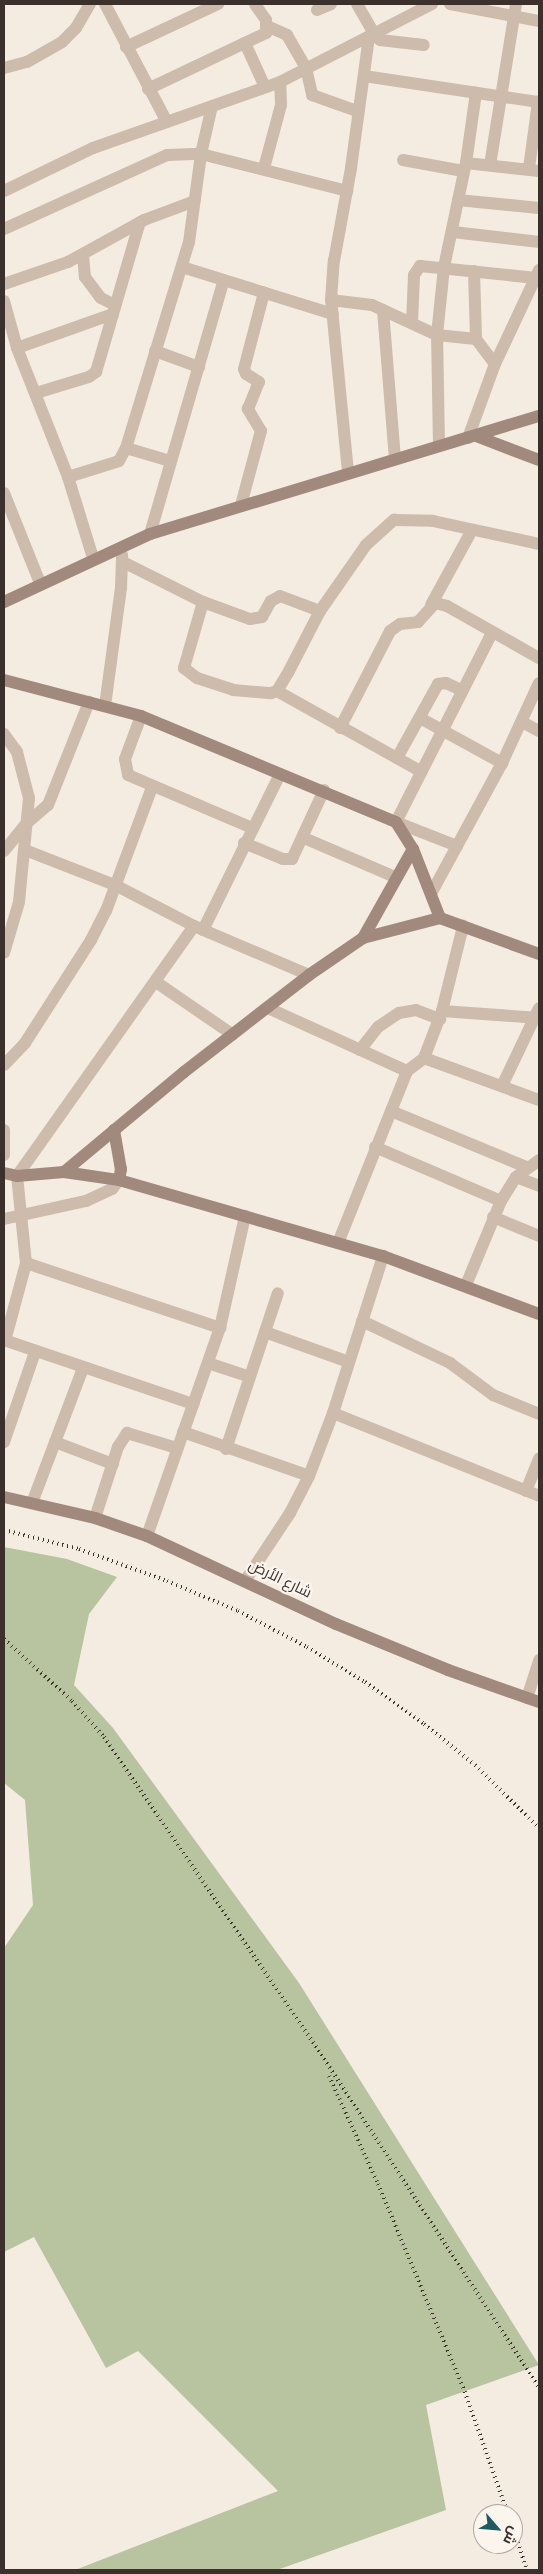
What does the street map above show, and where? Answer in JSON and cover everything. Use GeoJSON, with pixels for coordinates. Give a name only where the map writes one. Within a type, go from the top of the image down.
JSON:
{"type":"FeatureCollection","features":[{"type":"Feature","properties":{"kind":"street"},"geometry":{"type":"LineString","coordinates":[[4,68],[27,62],[62,42],[76,28],[90,4]]}},
{"type":"Feature","properties":{"kind":"street"},"geometry":{"type":"LineString","coordinates":[[105,4],[167,122]]}},
{"type":"Feature","properties":{"kind":"street"},"geometry":{"type":"LineString","coordinates":[[126,47],[218,4]]}},
{"type":"Feature","properties":{"kind":"street"},"geometry":{"type":"LineString","coordinates":[[148,89],[266,33],[267,26],[255,4]]}},
{"type":"Feature","properties":{"kind":"street"},"geometry":{"type":"LineString","coordinates":[[317,10],[331,4]]}},
{"type":"Feature","properties":{"kind":"street"},"geometry":{"type":"LineString","coordinates":[[348,472],[331,300],[334,261],[347,192],[357,111],[371,36],[357,4]]}},
{"type":"Feature","properties":{"kind":"street"},"geometry":{"type":"LineString","coordinates":[[4,191],[93,148],[280,82],[371,36],[408,8],[432,4]]}},
{"type":"Feature","properties":{"kind":"street"},"geometry":{"type":"LineString","coordinates":[[450,4],[515,9],[539,21]]}},
{"type":"Feature","properties":{"kind":"street"},"geometry":{"type":"LineString","coordinates":[[490,165],[515,9]]}},
{"type":"Feature","properties":{"kind":"street"},"geometry":{"type":"LineString","coordinates":[[267,26],[287,35],[306,68],[312,95],[357,111]]}},
{"type":"Feature","properties":{"kind":"street"},"geometry":{"type":"LineString","coordinates":[[371,36],[391,43],[424,45]]}},
{"type":"Feature","properties":{"kind":"street"},"geometry":{"type":"LineString","coordinates":[[245,43],[265,87]]}},
{"type":"Feature","properties":{"kind":"street"},"geometry":{"type":"LineString","coordinates":[[364,76],[538,102],[534,170],[490,165],[465,167],[403,160]]}},
{"type":"Feature","properties":{"kind":"street"},"geometry":{"type":"LineString","coordinates":[[264,168],[281,105],[280,82]]}},
{"type":"Feature","properties":{"kind":"street"},"geometry":{"type":"LineString","coordinates":[[439,446],[437,335],[444,267],[453,232],[465,167],[476,93]]}},
{"type":"Feature","properties":{"kind":"street"},"geometry":{"type":"LineString","coordinates":[[68,477],[119,461],[126,448],[182,267],[195,200],[201,154],[212,106]]}},
{"type":"Feature","properties":{"kind":"street"},"geometry":{"type":"LineString","coordinates":[[4,229],[159,158],[201,154],[264,168],[347,192]]}},
{"type":"Feature","properties":{"kind":"street"},"geometry":{"type":"LineString","coordinates":[[4,284],[83,255],[140,222],[195,200]]}},
{"type":"Feature","properties":{"kind":"street"},"geometry":{"type":"LineString","coordinates":[[458,200],[539,208]]}},
{"type":"Feature","properties":{"kind":"street"},"geometry":{"type":"LineString","coordinates":[[36,393],[89,378],[96,372],[140,222]]}},
{"type":"Feature","properties":{"kind":"street"},"geometry":{"type":"LineString","coordinates":[[453,232],[539,242]]}},
{"type":"Feature","properties":{"kind":"street"},"geometry":{"type":"LineString","coordinates":[[83,255],[85,277],[101,298],[114,310]]}},
{"type":"Feature","properties":{"kind":"street"},"geometry":{"type":"LineString","coordinates":[[412,323],[415,270],[425,265],[474,271],[538,274],[495,364],[472,437]]}},
{"type":"Feature","properties":{"kind":"street"},"geometry":{"type":"LineString","coordinates":[[182,267],[223,282],[264,292],[333,314]]}},
{"type":"Feature","properties":{"kind":"street"},"geometry":{"type":"LineString","coordinates":[[474,271],[476,339],[495,364]]}},
{"type":"Feature","properties":{"kind":"street"},"geometry":{"type":"LineString","coordinates":[[150,534],[223,282]]}},
{"type":"Feature","properties":{"kind":"street"},"geometry":{"type":"LineString","coordinates":[[241,505],[261,431],[248,409],[259,382],[246,374],[244,369],[264,292]]}},
{"type":"Feature","properties":{"kind":"street"},"geometry":{"type":"LineString","coordinates":[[4,300],[17,348],[68,477],[93,558]]}},
{"type":"Feature","properties":{"kind":"street"},"geometry":{"type":"LineString","coordinates":[[331,300],[372,305],[437,335],[476,339]]}},
{"type":"Feature","properties":{"kind":"street"},"geometry":{"type":"LineString","coordinates":[[17,348],[114,310]]}},
{"type":"Feature","properties":{"kind":"street"},"geometry":{"type":"LineString","coordinates":[[383,310],[395,458]]}},
{"type":"Feature","properties":{"kind":"street"},"geometry":{"type":"LineString","coordinates":[[155,352],[199,367]]}},
{"type":"Feature","properties":{"kind":"street"},"geometry":{"type":"LineString","coordinates":[[4,602],[93,558],[150,534],[348,472],[539,416]]}},
{"type":"Feature","properties":{"kind":"street"},"geometry":{"type":"LineString","coordinates":[[472,437],[539,460]]}},
{"type":"Feature","properties":{"kind":"street"},"geometry":{"type":"LineString","coordinates":[[126,448],[170,461]]}},
{"type":"Feature","properties":{"kind":"street"},"geometry":{"type":"LineString","coordinates":[[4,493],[40,583]]}},
{"type":"Feature","properties":{"kind":"street"},"geometry":{"type":"LineString","coordinates":[[276,691],[320,611],[366,545],[394,520],[413,518],[539,544]]}},
{"type":"Feature","properties":{"kind":"street"},"geometry":{"type":"LineString","coordinates":[[340,728],[390,631],[400,624],[418,622],[431,605],[472,530]]}},
{"type":"Feature","properties":{"kind":"street"},"geometry":{"type":"LineString","coordinates":[[105,706],[123,562],[121,545]]}},
{"type":"Feature","properties":{"kind":"street"},"geometry":{"type":"LineString","coordinates":[[123,562],[203,602],[250,619],[262,617],[271,601],[280,596],[320,611]]}},
{"type":"Feature","properties":{"kind":"street"},"geometry":{"type":"LineString","coordinates":[[203,602],[184,668],[197,678],[233,690],[262,694],[276,691],[420,771]]}},
{"type":"Feature","properties":{"kind":"street"},"geometry":{"type":"LineString","coordinates":[[431,605],[447,606],[539,658]]}},
{"type":"Feature","properties":{"kind":"street"},"geometry":{"type":"LineString","coordinates":[[396,822],[461,690],[492,633]]}},
{"type":"Feature","properties":{"kind":"street"},"geometry":{"type":"LineString","coordinates":[[4,680],[141,716],[456,846]]}},
{"type":"Feature","properties":{"kind":"street"},"geometry":{"type":"LineString","coordinates":[[398,758],[438,684],[446,683],[461,690]]}},
{"type":"Feature","properties":{"kind":"street"},"geometry":{"type":"LineString","coordinates":[[432,892],[502,763],[539,683]]}},
{"type":"Feature","properties":{"kind":"street"},"geometry":{"type":"LineString","coordinates":[[4,850],[26,823],[44,809],[51,799],[88,702]]}},
{"type":"Feature","properties":{"kind":"street"},"geometry":{"type":"LineString","coordinates":[[141,716],[125,759],[125,769],[133,779],[252,828]]}},
{"type":"Feature","properties":{"kind":"street"},"geometry":{"type":"LineString","coordinates":[[420,718],[502,763]]}},
{"type":"Feature","properties":{"kind":"street"},"geometry":{"type":"LineString","coordinates":[[522,722],[539,731]]}},
{"type":"Feature","properties":{"kind":"street"},"geometry":{"type":"LineString","coordinates":[[4,953],[20,902],[29,798],[25,777],[5,739]]}},
{"type":"Feature","properties":{"kind":"street"},"geometry":{"type":"LineString","coordinates":[[193,1404],[4,1341],[26,1264],[19,1216],[17,1176],[156,982],[198,928],[280,774]]}},
{"type":"Feature","properties":{"kind":"street"},"geometry":{"type":"LineString","coordinates":[[4,1065],[25,1043],[91,940],[115,884],[152,787]]}},
{"type":"Feature","properties":{"kind":"street"},"geometry":{"type":"LineString","coordinates":[[244,843],[289,861],[295,856],[304,838],[324,790]]}},
{"type":"Feature","properties":{"kind":"street"},"geometry":{"type":"LineString","coordinates":[[396,822],[413,849],[432,892],[440,918]]}},
{"type":"Feature","properties":{"kind":"street"},"geometry":{"type":"LineString","coordinates":[[304,838],[395,877]]}},
{"type":"Feature","properties":{"kind":"street"},"geometry":{"type":"LineString","coordinates":[[363,938],[395,877],[413,849]]}},
{"type":"Feature","properties":{"kind":"street"},"geometry":{"type":"LineString","coordinates":[[25,850],[115,884],[198,928],[309,975]]}},
{"type":"Feature","properties":{"kind":"street"},"geometry":{"type":"LineString","coordinates":[[64,1172],[309,975],[363,938],[440,918],[539,954]]}},
{"type":"Feature","properties":{"kind":"street"},"geometry":{"type":"LineString","coordinates":[[338,1243],[407,1071],[424,1058],[441,1015],[463,926]]}},
{"type":"Feature","properties":{"kind":"street"},"geometry":{"type":"LineString","coordinates":[[156,982],[233,1035]]}},
{"type":"Feature","properties":{"kind":"street"},"geometry":{"type":"LineString","coordinates":[[268,1008],[407,1071]]}},
{"type":"Feature","properties":{"kind":"street"},"geometry":{"type":"LineString","coordinates":[[360,1050],[378,1027],[399,1013],[416,1010],[441,1015],[538,1014],[502,1086]]}},
{"type":"Feature","properties":{"kind":"street"},"geometry":{"type":"LineString","coordinates":[[424,1058],[539,1100]]}},
{"type":"Feature","properties":{"kind":"street"},"geometry":{"type":"LineString","coordinates":[[391,1112],[526,1167]]}},
{"type":"Feature","properties":{"kind":"street"},"geometry":{"type":"LineString","coordinates":[[4,1130],[4,1155]]}},
{"type":"Feature","properties":{"kind":"street"},"geometry":{"type":"LineString","coordinates":[[4,1219],[101,1196],[112,1189],[119,1180],[122,1169],[114,1130]]}},
{"type":"Feature","properties":{"kind":"street"},"geometry":{"type":"LineString","coordinates":[[375,1147],[501,1201]]}},
{"type":"Feature","properties":{"kind":"street"},"geometry":{"type":"LineString","coordinates":[[466,1286],[501,1201],[516,1177],[526,1167],[539,1160]]}},
{"type":"Feature","properties":{"kind":"street"},"geometry":{"type":"LineString","coordinates":[[4,1173],[17,1176],[64,1172],[119,1180],[383,1256],[539,1314]]}},
{"type":"Feature","properties":{"kind":"street"},"geometry":{"type":"LineString","coordinates":[[516,1177],[539,1186]]}},
{"type":"Feature","properties":{"kind":"street"},"geometry":{"type":"LineString","coordinates":[[147,1536],[220,1328],[245,1216]]}},
{"type":"Feature","properties":{"kind":"street"},"geometry":{"type":"LineString","coordinates":[[493,1217],[539,1236]]}},
{"type":"Feature","properties":{"kind":"street"},"geometry":{"type":"LineString","coordinates":[[245,1580],[290,1514],[309,1476],[333,1413],[383,1256]]}},
{"type":"Feature","properties":{"kind":"street"},"geometry":{"type":"LineString","coordinates":[[26,1264],[220,1328]]}},
{"type":"Feature","properties":{"kind":"street"},"geometry":{"type":"LineString","coordinates":[[226,1449],[278,1294]]}},
{"type":"Feature","properties":{"kind":"street"},"geometry":{"type":"LineString","coordinates":[[362,1321],[450,1363],[493,1396],[539,1414]]}},
{"type":"Feature","properties":{"kind":"street"},"geometry":{"type":"LineString","coordinates":[[265,1332],[349,1362]]}},
{"type":"Feature","properties":{"kind":"street"},"geometry":{"type":"LineString","coordinates":[[4,1442],[36,1352]]}},
{"type":"Feature","properties":{"kind":"street"},"geometry":{"type":"LineString","coordinates":[[208,1363],[250,1377]]}},
{"type":"Feature","properties":{"kind":"street"},"geometry":{"type":"LineString","coordinates":[[32,1503],[82,1368]]}},
{"type":"Feature","properties":{"kind":"street"},"geometry":{"type":"LineString","coordinates":[[333,1413],[539,1496]]}},
{"type":"Feature","properties":{"kind":"street"},"geometry":{"type":"LineString","coordinates":[[182,1432],[226,1449],[309,1476]]}},
{"type":"Feature","properties":{"kind":"street"},"geometry":{"type":"LineString","coordinates":[[95,1518],[113,1464],[127,1433],[177,1448]]}},
{"type":"Feature","properties":{"kind":"street"},"geometry":{"type":"LineString","coordinates":[[55,1442],[113,1464]]}},
{"type":"Feature","properties":{"kind":"street"},"geometry":{"type":"LineString","coordinates":[[526,1491],[539,1458]]}},
{"type":"Feature","properties":{"kind":"street","name":"شارع الأرض"},"geometry":{"type":"LineString","coordinates":[[4,1498],[95,1518],[147,1536],[353,1631],[533,1700]]}},
{"type":"Feature","properties":{"kind":"street"},"geometry":{"type":"LineString","coordinates":[[533,1700],[539,1660]]}},
{"type":"Feature","properties":{"kind":"green space"},"geometry":{"type":"Polygon","coordinates":[[[4,1547],[67,1559],[117,1577],[89,1614],[74,1685],[113,1728],[299,1983],[539,2365],[426,2405],[446,2510],[277,2570],[75,2570],[278,2491],[138,2351],[106,2368],[34,2237],[4,2252],[4,1948],[33,1905],[25,1800],[4,1783],[4,1547]]]}},
{"type":"Feature","properties":{"kind":"railway"},"geometry":{"type":"LineString","coordinates":[[4,1530],[79,1549],[167,1581],[238,1611],[307,1647],[365,1682],[424,1724],[475,1765],[539,1828]]}},
{"type":"Feature","properties":{"kind":"railway"},"geometry":{"type":"LineString","coordinates":[[4,1639],[72,1701],[104,1737],[313,2042],[539,2388]]}},
{"type":"Feature","properties":{"kind":"railway"},"geometry":{"type":"LineString","coordinates":[[329,2076],[378,2184],[463,2387],[504,2504]]}},
{"type":"Feature","properties":{"kind":"railway"},"geometry":{"type":"LineString","coordinates":[[522,2554],[527,2570]]}}]}
